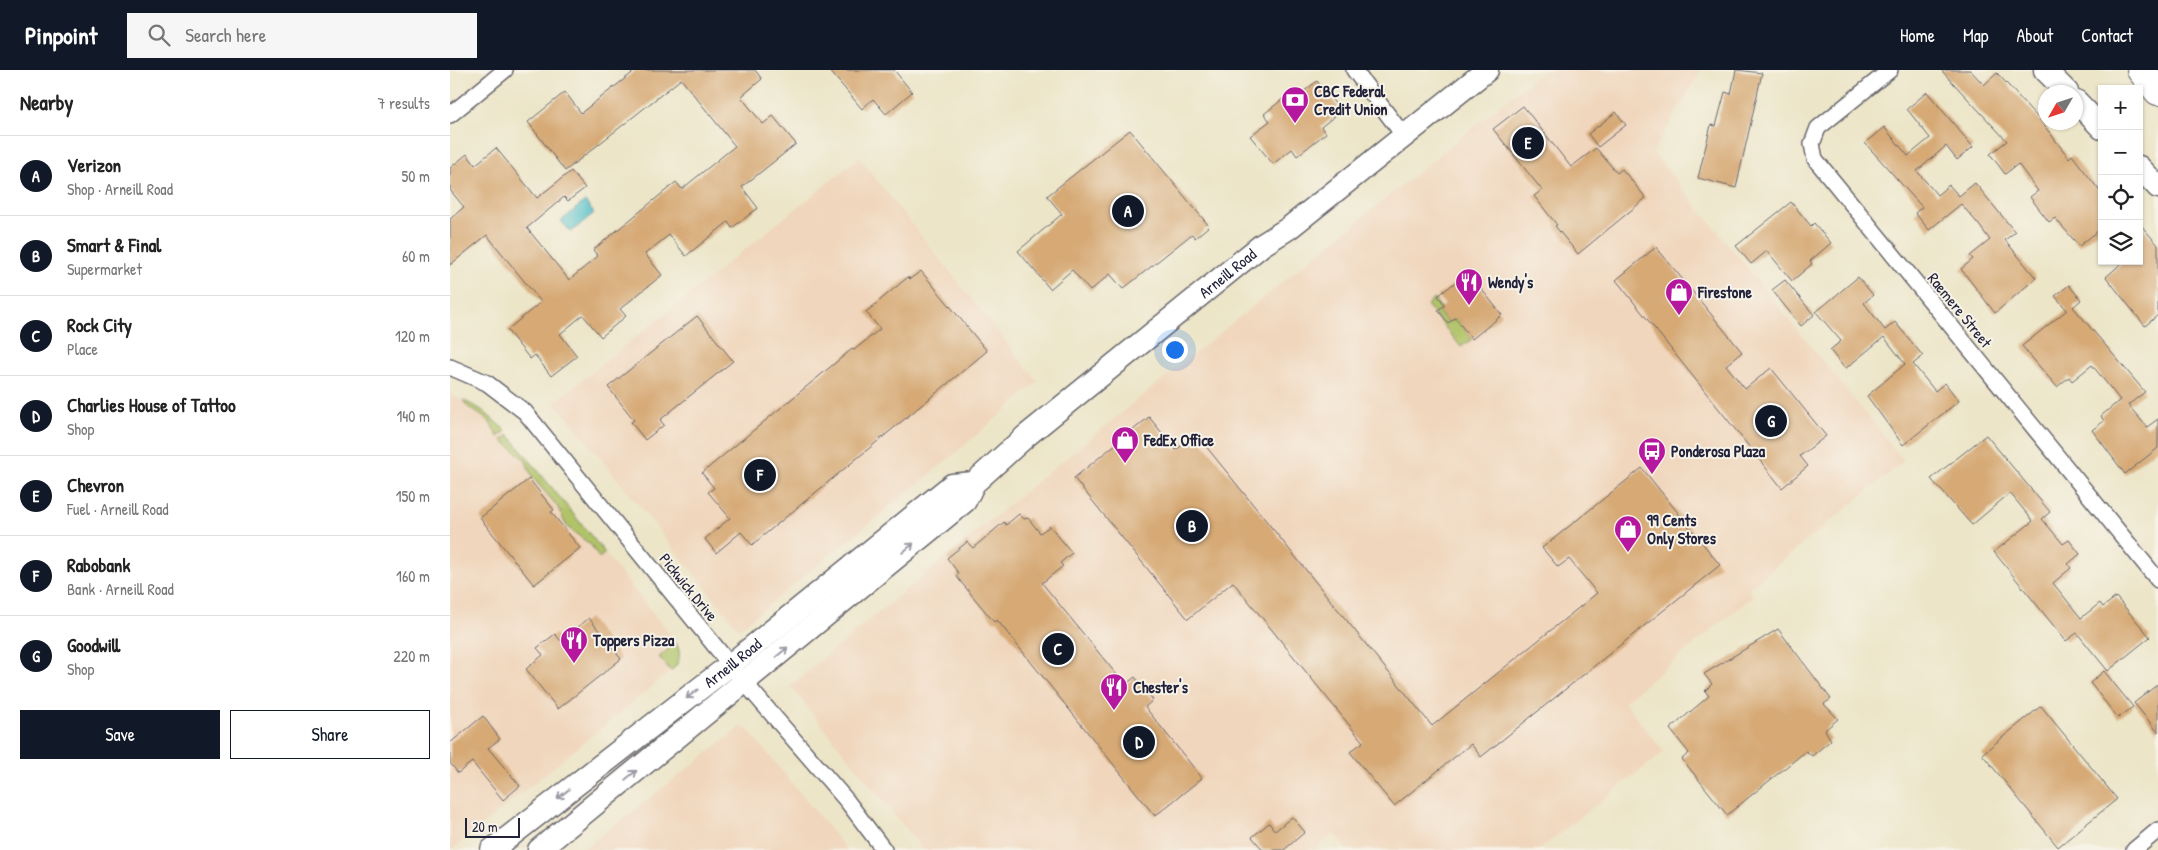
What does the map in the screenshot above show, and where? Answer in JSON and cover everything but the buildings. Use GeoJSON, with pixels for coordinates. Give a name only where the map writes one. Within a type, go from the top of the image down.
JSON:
{"type":"FeatureCollection","features":[{"type":"Feature","properties":{"kind":"highway"},"geometry":{"type":"LineString","coordinates":[[2142,70],[2158,92]]}},
{"type":"Feature","properties":{"kind":"main road","name":"Arneill Road"},"geometry":{"type":"LineString","coordinates":[[539,850],[966,501],[974,483],[1026,436],[1152,334],[1487,70]]}},
{"type":"Feature","properties":{"kind":"main road"},"geometry":{"type":"LineString","coordinates":[[2045,70],[2060,85]]}},
{"type":"Feature","properties":{"kind":"main road"},"geometry":{"type":"LineString","coordinates":[[2083,108],[2098,124]]}},
{"type":"Feature","properties":{"kind":"main road"},"geometry":{"type":"LineString","coordinates":[[2143,172],[2158,187]]}},
{"type":"Feature","properties":{"kind":"main road","name":"Arneill Road"},"geometry":{"type":"LineString","coordinates":[[492,850],[730,664],[952,485],[974,483]]}},
{"type":"Feature","properties":{"kind":"street"},"geometry":{"type":"LineString","coordinates":[[450,115],[505,70]]}},
{"type":"Feature","properties":{"kind":"street"},"geometry":{"type":"LineString","coordinates":[[1354,70],[1404,136]]}},
{"type":"Feature","properties":{"kind":"street","name":"Raemere Street"},"geometry":{"type":"LineString","coordinates":[[1890,70],[1818,128],[1812,144],[1815,159],[2158,580]]}},
{"type":"Feature","properties":{"kind":"street","name":"Pickwick Drive"},"geometry":{"type":"LineString","coordinates":[[450,367],[487,382],[525,412],[745,683],[847,801],[884,850]]}},
{"type":"Feature","properties":{"kind":"street"},"geometry":{"type":"LineString","coordinates":[[2134,850],[2158,830]]}},
{"type":"Feature","properties":{"kind":"shaded area"},"geometry":{"type":"Polygon","coordinates":[[[1544,70],[1701,70],[1653,152],[1904,461],[1748,589],[1753,596],[1624,702],[1664,752],[1538,850],[1347,850],[1334,834],[1314,850],[923,850],[790,686],[1045,475],[1544,70]]]}},
{"type":"Feature","properties":{"kind":"shaded area"},"geometry":{"type":"Polygon","coordinates":[[[859,158],[1038,382],[939,467],[739,629],[555,402],[859,158]]]}},
{"type":"Feature","properties":{"kind":"shaded area"},"geometry":{"type":"Polygon","coordinates":[[[450,394],[482,410],[506,431],[670,634],[678,645],[680,653],[676,666],[671,671],[452,850],[450,850],[450,394]]]}},
{"type":"Feature","properties":{"kind":"shaded area"},"geometry":{"type":"Polygon","coordinates":[[[741,727],[748,730],[847,850],[583,850],[741,727]]]}},
{"type":"Feature","properties":{"kind":"green space"},"geometry":{"type":"Polygon","coordinates":[[[1434,299],[1441,308],[1438,311],[1448,323],[1455,318],[1472,339],[1461,347],[1427,305],[1434,299]]]}},
{"type":"Feature","properties":{"kind":"green space"},"geometry":{"type":"Polygon","coordinates":[[[463,400],[482,410],[506,431],[498,437],[489,421],[467,406],[463,400]]]}},
{"type":"Feature","properties":{"kind":"green space"},"geometry":{"type":"Polygon","coordinates":[[[509,435],[605,553],[599,558],[591,545],[567,527],[557,506],[533,478],[525,460],[502,440],[509,435]]]}},
{"type":"Feature","properties":{"kind":"green space"},"geometry":{"type":"Polygon","coordinates":[[[676,643],[679,650],[679,658],[671,671],[659,657],[676,643]]]}},
{"type":"Feature","properties":{"kind":"water"},"geometry":{"type":"Polygon","coordinates":[[[585,201],[594,213],[571,232],[561,221],[585,201]]]}},
{"type":"Feature","properties":{"kind":"place","name":"CBC Federal Credit Union"},"geometry":{"type":"Point","coordinates":[1295,124]}},
{"type":"Feature","properties":{"kind":"place","name":"Chevron"},"geometry":{"type":"Point","coordinates":[1528,143]}},
{"type":"Feature","properties":{"kind":"place","name":"Verizon"},"geometry":{"type":"Point","coordinates":[1128,211]}},
{"type":"Feature","properties":{"kind":"place","name":"Wendy's"},"geometry":{"type":"Point","coordinates":[1469,306]}},
{"type":"Feature","properties":{"kind":"place","name":"Firestone"},"geometry":{"type":"Point","coordinates":[1679,316]}},
{"type":"Feature","properties":{"kind":"place","name":"Goodwill"},"geometry":{"type":"Point","coordinates":[1771,421]}},
{"type":"Feature","properties":{"kind":"place","name":"FedEx Office"},"geometry":{"type":"Point","coordinates":[1125,464]}},
{"type":"Feature","properties":{"kind":"place","name":"Rabobank"},"geometry":{"type":"Point","coordinates":[760,475]}},
{"type":"Feature","properties":{"kind":"place","name":"Ponderosa Plaza"},"geometry":{"type":"Point","coordinates":[1652,475]}},
{"type":"Feature","properties":{"kind":"place","name":"Smart & Final"},"geometry":{"type":"Point","coordinates":[1192,526]}},
{"type":"Feature","properties":{"kind":"place","name":"99 Cents Only Stores"},"geometry":{"type":"Point","coordinates":[1628,553]}},
{"type":"Feature","properties":{"kind":"place","name":"Rock City"},"geometry":{"type":"Point","coordinates":[1058,649]}},
{"type":"Feature","properties":{"kind":"place","name":"Toppers Pizza"},"geometry":{"type":"Point","coordinates":[574,664]}},
{"type":"Feature","properties":{"kind":"place","name":"Chester's"},"geometry":{"type":"Point","coordinates":[1114,711]}},
{"type":"Feature","properties":{"kind":"place","name":"Charlies House of Tattoo"},"geometry":{"type":"Point","coordinates":[1139,742]}}]}
